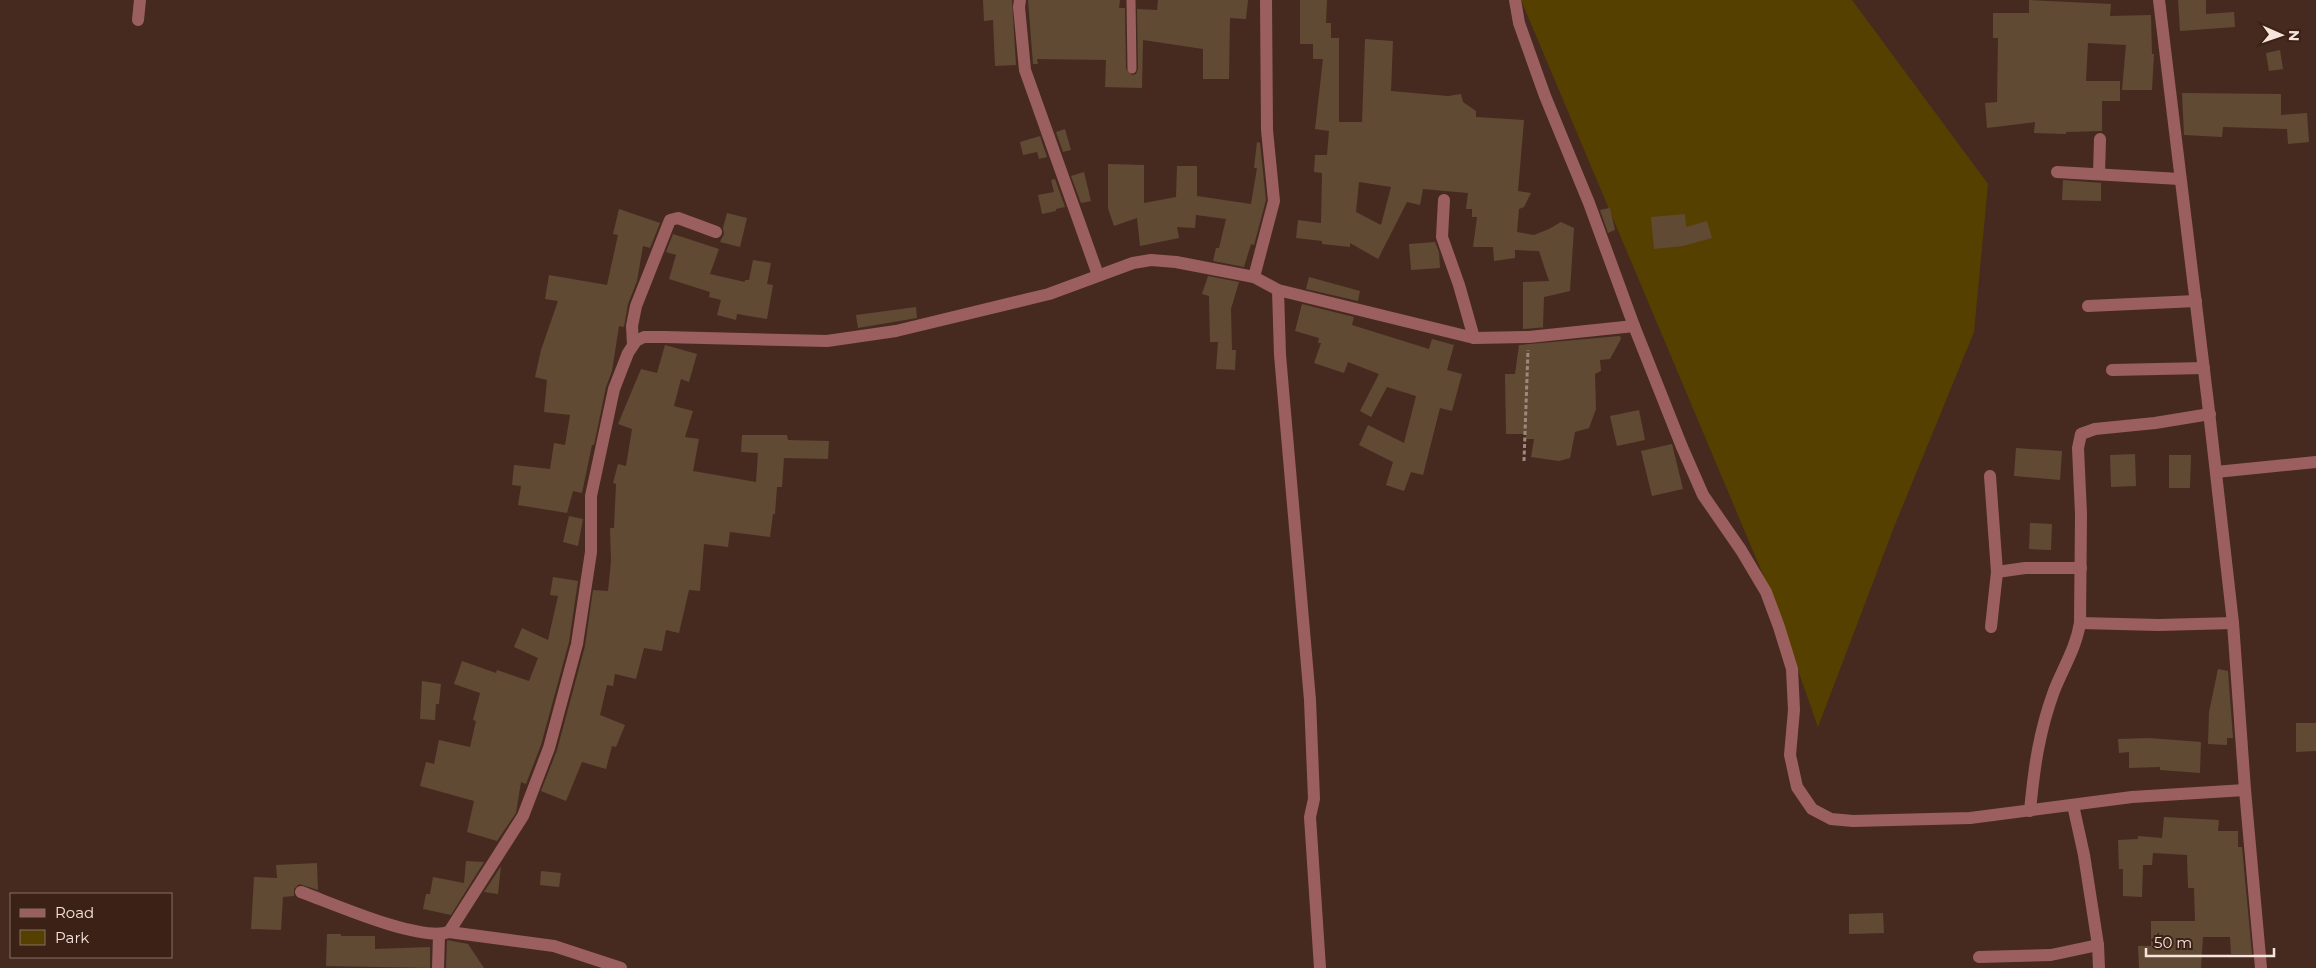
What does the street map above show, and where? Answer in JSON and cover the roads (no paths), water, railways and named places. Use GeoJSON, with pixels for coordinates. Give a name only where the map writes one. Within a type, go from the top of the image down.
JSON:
{"type":"FeatureCollection","features":[{"type":"Feature","properties":{"kind":"street"},"geometry":{"type":"LineString","coordinates":[[138,20],[140,0]]}},
{"type":"Feature","properties":{"kind":"street"},"geometry":{"type":"LineString","coordinates":[[1020,0],[1025,70],[1098,276]]}},
{"type":"Feature","properties":{"kind":"street"},"geometry":{"type":"LineString","coordinates":[[1254,277],[1274,201],[1267,130],[1266,0]]}},
{"type":"Feature","properties":{"kind":"street"},"geometry":{"type":"LineString","coordinates":[[1516,0],[1518,23],[1545,96],[1589,202],[1634,326],[1703,495],[1741,550],[1766,592],[1779,627],[1792,669],[1794,710],[1790,755],[1796,787],[1812,809],[1831,820],[1970,818],[2132,797],[2245,790]]}},
{"type":"Feature","properties":{"kind":"street"},"geometry":{"type":"LineString","coordinates":[[2159,0],[2210,414],[2233,623],[2245,790],[2261,968]]}},
{"type":"Feature","properties":{"kind":"street"},"geometry":{"type":"LineString","coordinates":[[2099,174],[2100,139]]}},
{"type":"Feature","properties":{"kind":"street"},"geometry":{"type":"LineString","coordinates":[[2057,172],[2180,179]]}},
{"type":"Feature","properties":{"kind":"street"},"geometry":{"type":"LineString","coordinates":[[1444,200],[1442,237],[1459,285],[1474,338]]}},
{"type":"Feature","properties":{"kind":"street"},"geometry":{"type":"LineString","coordinates":[[634,344],[632,326],[636,306],[670,220],[678,218],[716,232]]}},
{"type":"Feature","properties":{"kind":"street"},"geometry":{"type":"LineString","coordinates":[[438,968],[444,934],[523,816],[548,748],[576,644],[590,552],[590,510],[594,479],[614,389],[628,353],[634,344],[644,337],[827,341],[896,331],[1049,294],[1133,263],[1151,260],[1176,262],[1254,277],[1278,290],[1474,338],[1529,337],[1634,326]]}},
{"type":"Feature","properties":{"kind":"street"},"geometry":{"type":"LineString","coordinates":[[1278,290],[1280,356],[1310,700],[1314,799],[1310,816],[1320,968]]}},
{"type":"Feature","properties":{"kind":"street"},"geometry":{"type":"LineString","coordinates":[[2088,306],[2196,301]]}},
{"type":"Feature","properties":{"kind":"street"},"geometry":{"type":"LineString","coordinates":[[2112,370],[2204,368]]}},
{"type":"Feature","properties":{"kind":"street"},"geometry":{"type":"LineString","coordinates":[[2030,811],[2036,752],[2054,692],[2077,639],[2080,623],[2081,568],[2078,448],[2081,434],[2095,429],[2155,423],[2210,414]]}},
{"type":"Feature","properties":{"kind":"street"},"geometry":{"type":"LineString","coordinates":[[2216,472],[2316,462]]}},
{"type":"Feature","properties":{"kind":"street"},"geometry":{"type":"LineString","coordinates":[[1990,476],[1997,572],[1991,627]]}},
{"type":"Feature","properties":{"kind":"street"},"geometry":{"type":"LineString","coordinates":[[1997,572],[2025,568],[2081,568]]}},
{"type":"Feature","properties":{"kind":"street"},"geometry":{"type":"LineString","coordinates":[[2080,623],[2159,625],[2233,623]]}},
{"type":"Feature","properties":{"kind":"street"},"geometry":{"type":"LineString","coordinates":[[2073,805],[2084,856],[2098,945],[2099,968]]}},
{"type":"Feature","properties":{"kind":"street"},"geometry":{"type":"LineString","coordinates":[[302,892],[393,925],[444,934],[554,946],[622,968]]}},
{"type":"Feature","properties":{"kind":"street"},"geometry":{"type":"LineString","coordinates":[[1978,957],[2051,955],[2098,945]]}},
{"type":"Feature","properties":{"kind":"lane"},"geometry":{"type":"LineString","coordinates":[[1131,0],[1132,69]]}}]}
